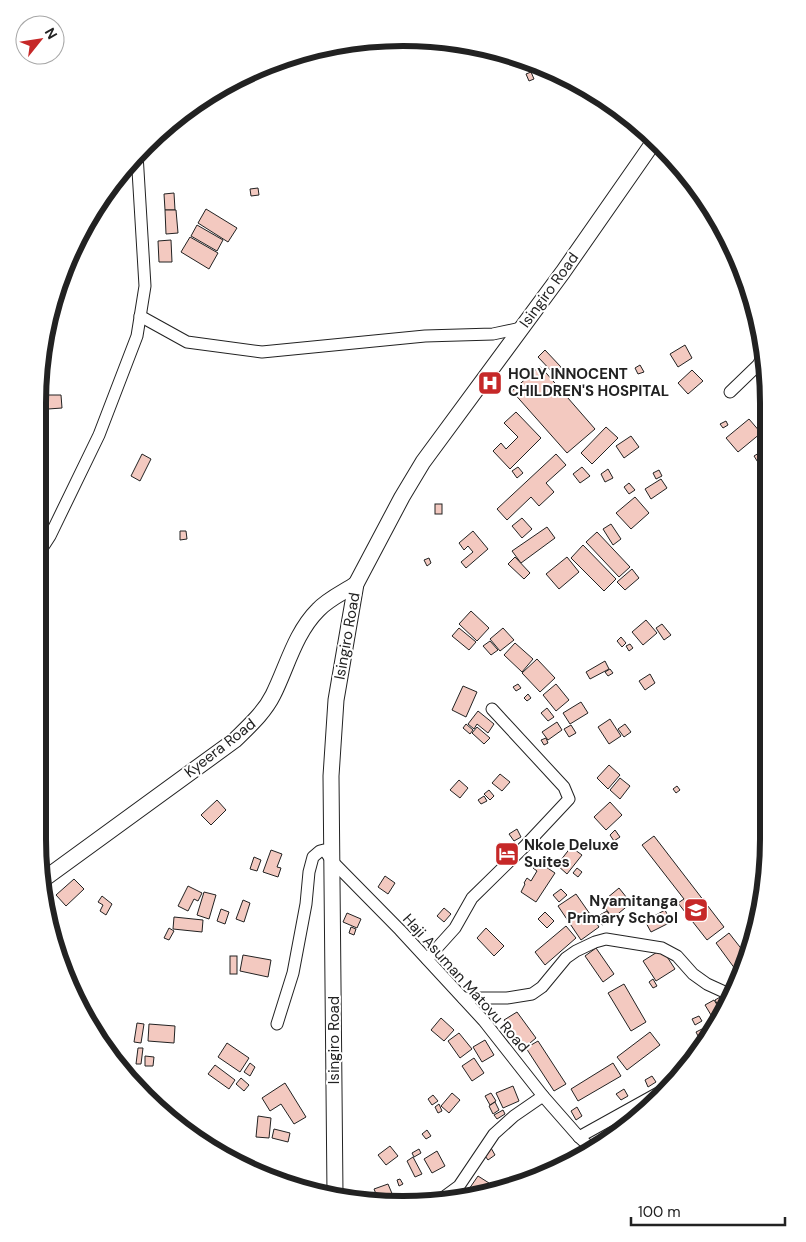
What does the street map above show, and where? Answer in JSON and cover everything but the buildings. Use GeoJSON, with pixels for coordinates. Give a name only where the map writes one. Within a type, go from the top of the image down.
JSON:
{"type":"FeatureCollection","features":[{"type":"Feature","properties":{"kind":"main road","name":"Isingiro Road"},"geometry":{"type":"LineString","coordinates":[[335,1189],[331,776],[336,700],[356,584],[402,497],[423,462],[563,272],[650,147]]}},
{"type":"Feature","properties":{"kind":"main road","name":"Kyeera Road"},"geometry":{"type":"LineString","coordinates":[[48,876],[235,740],[259,716],[272,697],[298,638],[308,622],[319,608],[356,584]]}},
{"type":"Feature","properties":{"kind":"street"},"geometry":{"type":"LineString","coordinates":[[46,542],[99,435],[136,336],[145,286],[138,165]]}},
{"type":"Feature","properties":{"kind":"street"},"geometry":{"type":"LineString","coordinates":[[140,316],[186,342],[262,352],[424,336],[493,334],[521,328]]}},
{"type":"Feature","properties":{"kind":"street"},"geometry":{"type":"LineString","coordinates":[[730,392],[758,365]]}},
{"type":"Feature","properties":{"kind":"street"},"geometry":{"type":"LineString","coordinates":[[427,959],[456,928],[472,898],[569,799],[564,787],[492,709]]}},
{"type":"Feature","properties":{"kind":"street"},"geometry":{"type":"LineString","coordinates":[[277,1024],[293,972],[313,857],[324,850],[333,862]]}},
{"type":"Feature","properties":{"kind":"street","name":"Haji Asuman Matovu Road"},"geometry":{"type":"LineString","coordinates":[[333,862],[484,1021],[543,1096],[587,1144]]}},
{"type":"Feature","properties":{"kind":"street"},"geometry":{"type":"LineString","coordinates":[[463,998],[507,998],[532,994],[542,987],[566,958],[576,951],[606,939],[662,948],[677,956],[693,974],[725,992]]}},
{"type":"Feature","properties":{"kind":"street"},"geometry":{"type":"LineString","coordinates":[[449,1193],[459,1186],[494,1134],[514,1116],[543,1096]]}},
{"type":"Feature","properties":{"kind":"street"},"geometry":{"type":"LineString","coordinates":[[579,1137],[645,1100]]}},
{"type":"Feature","properties":{"kind":"street"},"geometry":{"type":"LineString","coordinates":[[459,1186],[462,1191]]}},
{"type":"Feature","properties":{"kind":"place","name":"HOLY INNOCENT CHILDREN'S HOSPITAL"},"geometry":{"type":"Point","coordinates":[490,383]}},
{"type":"Feature","properties":{"kind":"place","name":"Nkole Deluxe Suites"},"geometry":{"type":"Point","coordinates":[507,854]}},
{"type":"Feature","properties":{"kind":"place","name":"Nyamitanga Primary School"},"geometry":{"type":"Point","coordinates":[696,910]}}]}
